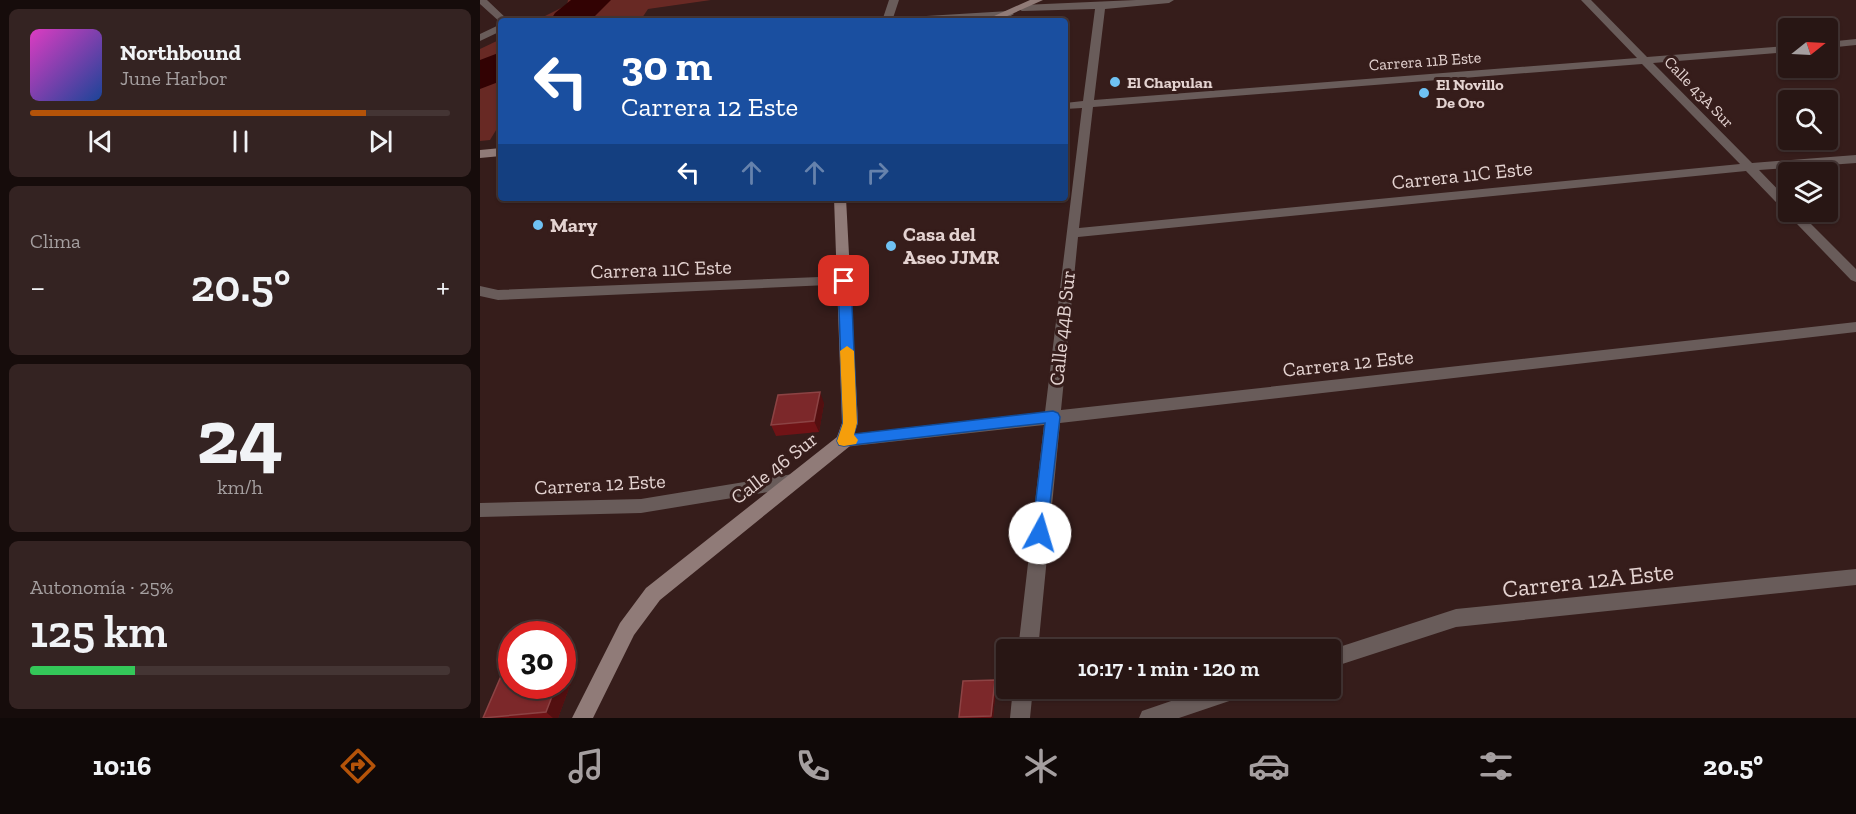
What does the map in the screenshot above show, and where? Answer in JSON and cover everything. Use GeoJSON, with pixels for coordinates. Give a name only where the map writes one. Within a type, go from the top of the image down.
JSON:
{"type":"FeatureCollection","features":[{"type":"Feature","properties":{"kind":"street"},"geometry":{"type":"LineString","coordinates":[[481,0],[498,21]]}},
{"type":"Feature","properties":{"kind":"street"},"geometry":{"type":"LineString","coordinates":[[888,18],[894,0]]}},
{"type":"Feature","properties":{"kind":"street"},"geometry":{"type":"LineString","coordinates":[[997,18],[1038,0]]}},
{"type":"Feature","properties":{"kind":"street"},"geometry":{"type":"LineString","coordinates":[[1022,8],[1100,6],[1169,0]]}},
{"type":"Feature","properties":{"kind":"street","name":"Calle 43A Sur"},"geometry":{"type":"LineString","coordinates":[[1586,0],[1778,197]]}},
{"type":"Feature","properties":{"kind":"street","name":"Calle 44B Sur"},"geometry":{"type":"LineString","coordinates":[[1029,639],[1072,233],[1100,6]]}},
{"type":"Feature","properties":{"kind":"street"},"geometry":{"type":"LineString","coordinates":[[939,18],[1009,14]]}},
{"type":"Feature","properties":{"kind":"street"},"geometry":{"type":"LineString","coordinates":[[480,38],[498,28]]}},
{"type":"Feature","properties":{"kind":"street"},"geometry":{"type":"LineString","coordinates":[[1838,44],[1856,42]]}},
{"type":"Feature","properties":{"kind":"street","name":"Carrera 11B Este"},"geometry":{"type":"LineString","coordinates":[[1068,106],[1778,50]]}},
{"type":"Feature","properties":{"kind":"street"},"geometry":{"type":"LineString","coordinates":[[480,154],[498,152]]}},
{"type":"Feature","properties":{"kind":"street","name":"Carrera 11C Este"},"geometry":{"type":"LineString","coordinates":[[1072,233],[1749,167],[1856,159]]}},
{"type":"Feature","properties":{"kind":"street","name":"Calle 46 Sur"},"geometry":{"type":"LineString","coordinates":[[582,718],[627,629],[653,594],[844,441],[850,423],[840,201]]}},
{"type":"Feature","properties":{"kind":"street"},"geometry":{"type":"LineString","coordinates":[[1802,222],[1856,277]]}},
{"type":"Feature","properties":{"kind":"street","name":"Carrera 11C Este"},"geometry":{"type":"LineString","coordinates":[[480,291],[498,295],[844,281]]}},
{"type":"Feature","properties":{"kind":"street","name":"Carrera 12 Este"},"geometry":{"type":"LineString","coordinates":[[844,441],[1856,327]]}},
{"type":"Feature","properties":{"kind":"street","name":"Carrera 12 Este"},"geometry":{"type":"LineString","coordinates":[[480,510],[641,506],[793,481]]}},
{"type":"Feature","properties":{"kind":"street","name":"Carrera 12A Este"},"geometry":{"type":"LineString","coordinates":[[1341,655],[1456,618],[1856,577]]}},
{"type":"Feature","properties":{"kind":"street"},"geometry":{"type":"LineString","coordinates":[[1020,718],[1022,699]]}},
{"type":"Feature","properties":{"kind":"street"},"geometry":{"type":"LineString","coordinates":[[1149,718],[1207,699]]}},
{"type":"Feature","properties":{"kind":"shaded area"},"geometry":{"type":"Polygon","coordinates":[[[568,0],[711,0],[648,9],[642,18],[541,18],[567,5],[568,0]]]}},
{"type":"Feature","properties":{"kind":"shaded area"},"geometry":{"type":"Polygon","coordinates":[[[498,40],[498,127],[490,140],[480,141],[480,49],[498,40]]]}},
{"type":"Feature","properties":{"kind":"building"},"geometry":{"type":"Polygon","coordinates":[[[820,392],[814,421],[771,425],[778,395],[820,392]]]}},
{"type":"Feature","properties":{"kind":"building"},"geometry":{"type":"Polygon","coordinates":[[[995,680],[991,716],[959,717],[963,681],[995,680]]]}},
{"type":"Feature","properties":{"kind":"building"},"geometry":{"type":"Polygon","coordinates":[[[498,683],[498,699],[551,699],[546,712],[483,718],[498,683]]]}},
{"type":"Feature","properties":{"kind":"waterway"},"geometry":{"type":"LineString","coordinates":[[572,18],[593,0]]}},
{"type":"Feature","properties":{"kind":"waterway"},"geometry":{"type":"LineString","coordinates":[[480,77],[498,66]]}},
{"type":"Feature","properties":{"kind":"slow traffic"},"geometry":{"type":"LineString","coordinates":[[847,351],[850,423],[844,441],[851,440]]}},
{"type":"Feature","properties":{"kind":"place","name":"El Chapulan"},"geometry":{"type":"Point","coordinates":[1115,82]}},
{"type":"Feature","properties":{"kind":"place","name":"El Novillo De Oro"},"geometry":{"type":"Point","coordinates":[1424,93]}},
{"type":"Feature","properties":{"kind":"place","name":"Mary"},"geometry":{"type":"Point","coordinates":[538,225]}},
{"type":"Feature","properties":{"kind":"place","name":"Casa del Aseo JJMR"},"geometry":{"type":"Point","coordinates":[891,246]}},
{"type":"Feature","properties":{"kind":"route"},"geometry":{"type":"LineString","coordinates":[[844,281],[850,423],[844,441],[1053,417],[1040,533]]}}]}
